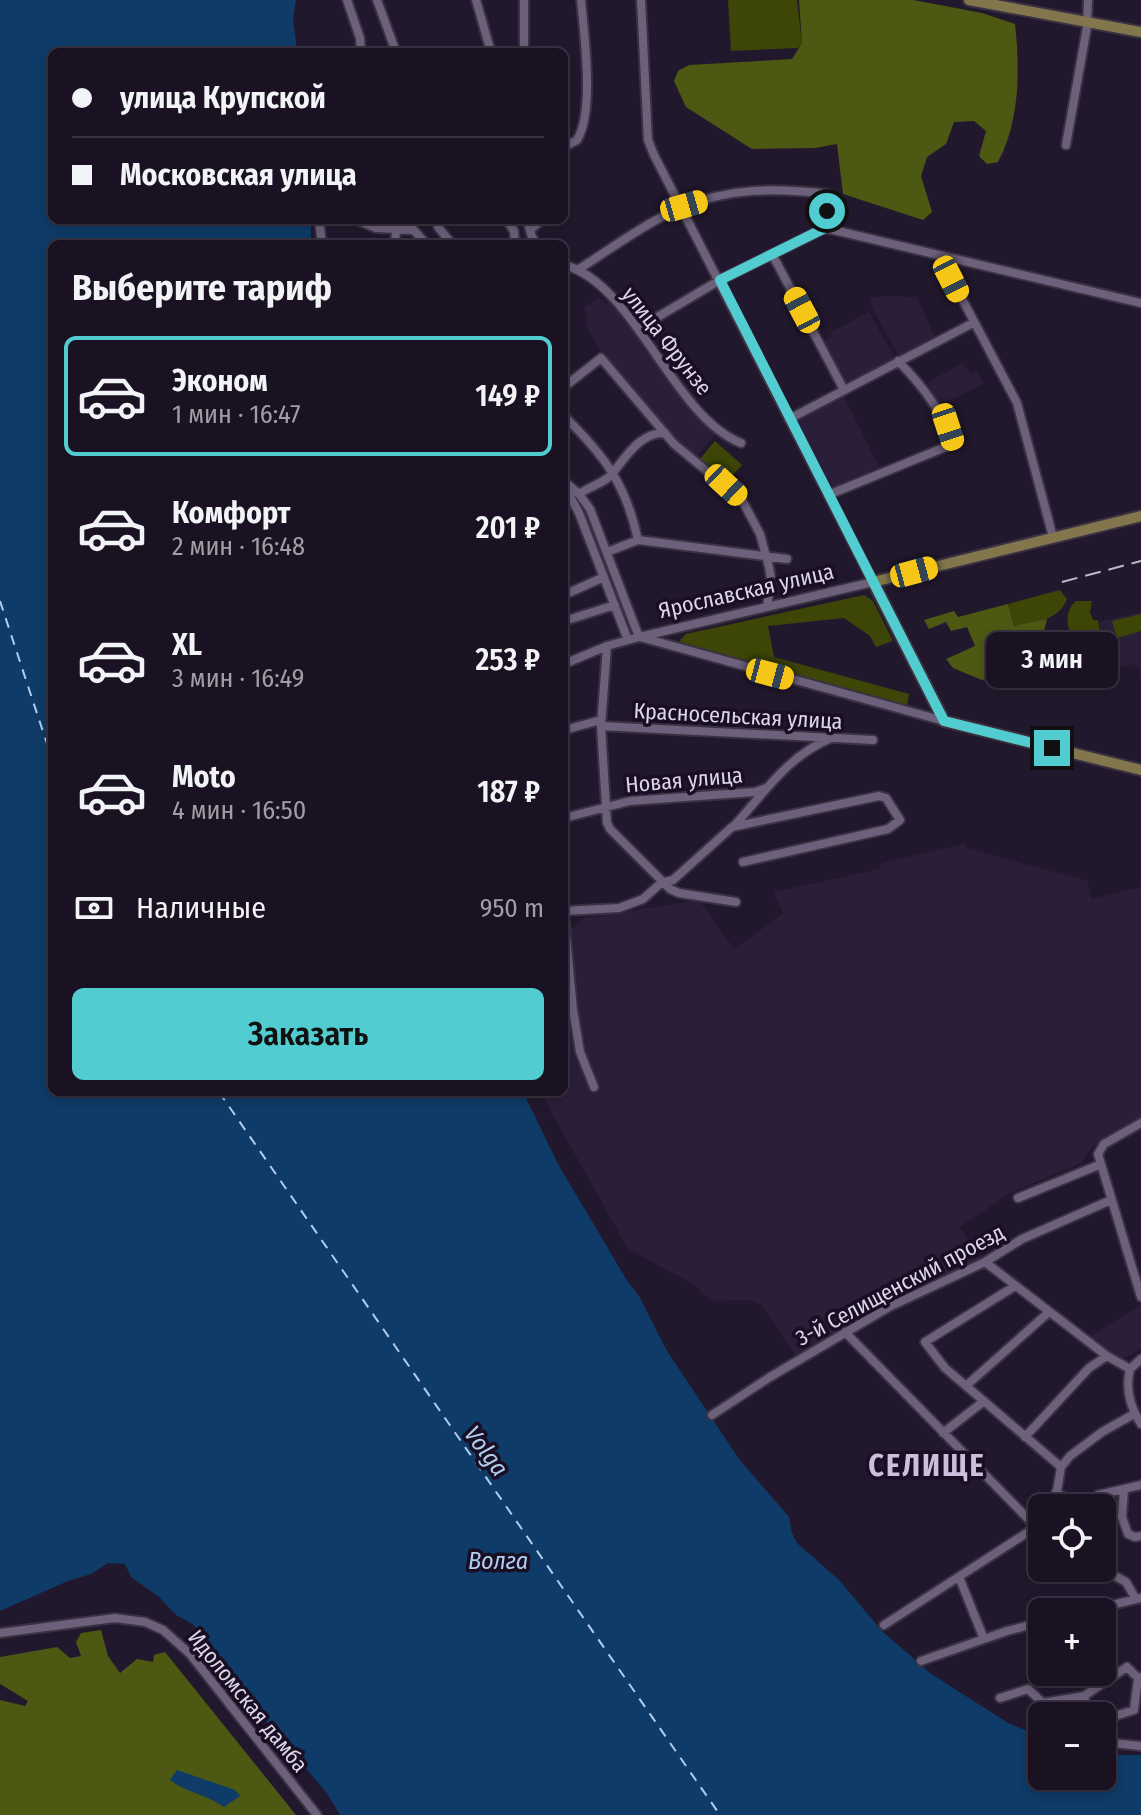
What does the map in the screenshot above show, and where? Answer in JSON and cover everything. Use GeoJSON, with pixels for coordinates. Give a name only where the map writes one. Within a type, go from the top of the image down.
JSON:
{"type":"FeatureCollection","features":[{"type":"Feature","properties":{"kind":"main road"},"geometry":{"type":"LineString","coordinates":[[969,0],[1141,32]]}},
{"type":"Feature","properties":{"kind":"main road","name":"Ярославская улица"},"geometry":{"type":"LineString","coordinates":[[873,582],[1141,516]]}},
{"type":"Feature","properties":{"kind":"main road"},"geometry":{"type":"LineString","coordinates":[[873,582],[944,721],[1141,770]]}},
{"type":"Feature","properties":{"kind":"street"},"geometry":{"type":"LineString","coordinates":[[347,0],[361,48]]}},
{"type":"Feature","properties":{"kind":"street"},"geometry":{"type":"LineString","coordinates":[[377,0],[395,48]]}},
{"type":"Feature","properties":{"kind":"street"},"geometry":{"type":"LineString","coordinates":[[476,0],[490,48]]}},
{"type":"Feature","properties":{"kind":"street"},"geometry":{"type":"LineString","coordinates":[[524,0],[524,48]]}},
{"type":"Feature","properties":{"kind":"street"},"geometry":{"type":"LineString","coordinates":[[568,145],[577,140],[585,118],[581,0]]}},
{"type":"Feature","properties":{"kind":"street"},"geometry":{"type":"LineString","coordinates":[[641,0],[648,140],[873,582]]}},
{"type":"Feature","properties":{"kind":"street"},"geometry":{"type":"LineString","coordinates":[[1066,145],[1088,21],[1088,0]]}},
{"type":"Feature","properties":{"kind":"street"},"geometry":{"type":"LineString","coordinates":[[579,269],[681,208],[757,189],[828,194],[825,228]]}},
{"type":"Feature","properties":{"kind":"street"},"geometry":{"type":"LineString","coordinates":[[366,224],[376,228],[413,230]]}},
{"type":"Feature","properties":{"kind":"street"},"geometry":{"type":"LineString","coordinates":[[408,224],[422,240]]}},
{"type":"Feature","properties":{"kind":"street"},"geometry":{"type":"LineString","coordinates":[[639,328],[720,280],[825,228],[1141,303]]}},
{"type":"Feature","properties":{"kind":"street"},"geometry":{"type":"LineString","coordinates":[[395,240],[396,230]]}},
{"type":"Feature","properties":{"kind":"street"},"geometry":{"type":"LineString","coordinates":[[772,254],[844,390]]}},
{"type":"Feature","properties":{"kind":"street"},"geometry":{"type":"LineString","coordinates":[[940,257],[1017,403],[1053,537]]}},
{"type":"Feature","properties":{"kind":"street","name":"улица Фрунзе"},"geometry":{"type":"LineString","coordinates":[[568,266],[579,269],[639,328],[702,414],[730,439],[741,443]]}},
{"type":"Feature","properties":{"kind":"street"},"geometry":{"type":"LineString","coordinates":[[789,419],[973,323]]}},
{"type":"Feature","properties":{"kind":"street"},"geometry":{"type":"LineString","coordinates":[[568,384],[601,358],[674,444],[742,500],[754,518],[766,556],[771,579],[767,607]]}},
{"type":"Feature","properties":{"kind":"street"},"geometry":{"type":"LineString","coordinates":[[828,495],[953,444],[948,427],[919,381],[898,361]]}},
{"type":"Feature","properties":{"kind":"street"},"geometry":{"type":"LineString","coordinates":[[568,420],[613,471],[629,507],[638,540]]}},
{"type":"Feature","properties":{"kind":"street"},"geometry":{"type":"LineString","coordinates":[[568,503],[611,476],[629,452],[648,436],[665,433]]}},
{"type":"Feature","properties":{"kind":"street"},"geometry":{"type":"LineString","coordinates":[[568,488],[590,509],[639,637],[944,721]]}},
{"type":"Feature","properties":{"kind":"street"},"geometry":{"type":"LineString","coordinates":[[576,497],[628,640]]}},
{"type":"Feature","properties":{"kind":"street"},"geometry":{"type":"LineString","coordinates":[[607,552],[638,540],[787,559]]}},
{"type":"Feature","properties":{"kind":"street"},"geometry":{"type":"LineString","coordinates":[[568,593],[604,577]]}},
{"type":"Feature","properties":{"kind":"street","name":"Ярославская улица"},"geometry":{"type":"LineString","coordinates":[[568,662],[639,637],[873,582]]}},
{"type":"Feature","properties":{"kind":"street"},"geometry":{"type":"LineString","coordinates":[[568,620],[615,605]]}},
{"type":"Feature","properties":{"kind":"street"},"geometry":{"type":"LineString","coordinates":[[679,650],[674,639],[680,627]]}},
{"type":"Feature","properties":{"kind":"street"},"geometry":{"type":"LineString","coordinates":[[607,646],[601,723],[605,808],[610,829],[661,883],[679,893],[736,902]]}},
{"type":"Feature","properties":{"kind":"street","name":"Красносельская улица"},"geometry":{"type":"LineString","coordinates":[[568,729],[601,723],[873,740]]}},
{"type":"Feature","properties":{"kind":"street"},"geometry":{"type":"LineString","coordinates":[[568,912],[619,908],[643,899],[661,883],[673,880],[732,827],[799,756],[830,739]]}},
{"type":"Feature","properties":{"kind":"street","name":"Новая улица"},"geometry":{"type":"LineString","coordinates":[[568,817],[630,801],[755,792],[766,788]]}},
{"type":"Feature","properties":{"kind":"street"},"geometry":{"type":"LineString","coordinates":[[732,827],[879,796],[886,798],[900,820],[888,829],[743,862]]}},
{"type":"Feature","properties":{"kind":"street"},"geometry":{"type":"LineString","coordinates":[[568,956],[580,1052],[594,1087]]}},
{"type":"Feature","properties":{"kind":"street"},"geometry":{"type":"LineString","coordinates":[[1141,1123],[1104,1144],[1098,1154],[1141,1297]]}},
{"type":"Feature","properties":{"kind":"street"},"geometry":{"type":"LineString","coordinates":[[1018,1198],[1099,1165]]}},
{"type":"Feature","properties":{"kind":"street","name":"3-й Селищенский проезд"},"geometry":{"type":"LineString","coordinates":[[712,1415],[889,1307],[985,1262],[1022,1239],[1111,1200]]}},
{"type":"Feature","properties":{"kind":"street"},"geometry":{"type":"LineString","coordinates":[[985,1262],[1107,1356],[1130,1369]]}},
{"type":"Feature","properties":{"kind":"street"},"geometry":{"type":"LineString","coordinates":[[1015,1286],[925,1342],[945,1368],[1061,1467]]}},
{"type":"Feature","properties":{"kind":"street"},"geometry":{"type":"LineString","coordinates":[[967,1385],[1049,1312]]}},
{"type":"Feature","properties":{"kind":"street"},"geometry":{"type":"LineString","coordinates":[[845,1332],[1028,1519]]}},
{"type":"Feature","properties":{"kind":"street"},"geometry":{"type":"LineString","coordinates":[[1025,1437],[1089,1368],[1107,1356]]}},
{"type":"Feature","properties":{"kind":"street"},"geometry":{"type":"LineString","coordinates":[[1141,1359],[1130,1369],[1127,1389],[1134,1414],[1141,1424]]}},
{"type":"Feature","properties":{"kind":"street"},"geometry":{"type":"LineString","coordinates":[[943,1433],[984,1401]]}},
{"type":"Feature","properties":{"kind":"street"},"geometry":{"type":"LineString","coordinates":[[1059,1494],[1056,1492],[1061,1467],[1070,1456],[1134,1414]]}},
{"type":"Feature","properties":{"kind":"street"},"geometry":{"type":"LineString","coordinates":[[1103,1494],[1141,1485]]}},
{"type":"Feature","properties":{"kind":"street"},"geometry":{"type":"LineString","coordinates":[[1124,1490],[1122,1517],[1128,1534],[1141,1536]]}},
{"type":"Feature","properties":{"kind":"street"},"geometry":{"type":"LineString","coordinates":[[884,1625],[1028,1536]]}},
{"type":"Feature","properties":{"kind":"street"},"geometry":{"type":"LineString","coordinates":[[1116,1576],[1126,1582],[1138,1598],[1116,1604]]}},
{"type":"Feature","properties":{"kind":"street"},"geometry":{"type":"LineString","coordinates":[[959,1577],[984,1639]]}},
{"type":"Feature","properties":{"kind":"street","name":"Идоломская дамба"},"geometry":{"type":"LineString","coordinates":[[0,1633],[126,1618],[163,1630],[190,1654],[317,1815]]}},
{"type":"Feature","properties":{"kind":"street"},"geometry":{"type":"LineString","coordinates":[[921,1661],[1028,1626]]}},
{"type":"Feature","properties":{"kind":"street"},"geometry":{"type":"LineString","coordinates":[[1000,1698],[1028,1689],[1043,1703],[1084,1696],[1127,1667],[1139,1678],[1134,1710],[1116,1716]]}},
{"type":"Feature","properties":{"kind":"street"},"geometry":{"type":"LineString","coordinates":[[1084,1696],[1085,1702]]}},
{"type":"Feature","properties":{"kind":"street"},"geometry":{"type":"LineString","coordinates":[[1116,1743],[1141,1746]]}},
{"type":"Feature","properties":{"kind":"shaded area"},"geometry":{"type":"Polygon","coordinates":[[[599,297],[606,304],[609,302],[631,329],[634,328],[638,338],[716,434],[696,456],[677,441],[608,362],[585,324],[588,317],[584,308],[599,297]]]}},
{"type":"Feature","properties":{"kind":"shaded area"},"geometry":{"type":"Polygon","coordinates":[[[871,297],[917,297],[935,338],[899,356],[872,308],[871,297]]]}},
{"type":"Feature","properties":{"kind":"shaded area"},"geometry":{"type":"Polygon","coordinates":[[[869,312],[895,359],[846,385],[822,343],[832,337],[830,333],[869,312]]]}},
{"type":"Feature","properties":{"kind":"shaded area"},"geometry":{"type":"Polygon","coordinates":[[[962,363],[972,374],[977,371],[984,384],[939,406],[928,382],[962,363]]]}},
{"type":"Feature","properties":{"kind":"shaded area"},"geometry":{"type":"Polygon","coordinates":[[[843,394],[879,467],[830,488],[796,419],[843,394]]]}},
{"type":"Feature","properties":{"kind":"shaded area"},"geometry":{"type":"Polygon","coordinates":[[[1141,612],[1141,682],[1138,666],[1130,664],[1108,672],[1099,622],[1141,612]]]}},
{"type":"Feature","properties":{"kind":"shaded area"},"geometry":{"type":"Polygon","coordinates":[[[965,844],[966,848],[1088,881],[1091,899],[1141,887],[1141,1118],[1092,1147],[1081,1163],[1010,1193],[960,1227],[980,1261],[798,1358],[761,1304],[748,1300],[716,1301],[695,1285],[628,1249],[542,1096],[568,1096],[568,931],[585,918],[699,900],[734,949],[783,914],[774,892],[880,869],[881,863],[965,844]]]}},
{"type":"Feature","properties":{"kind":"shaded area"},"geometry":{"type":"Polygon","coordinates":[[[1141,1305],[1141,1348],[1122,1360],[1089,1337],[1141,1305]]]}},
{"type":"Feature","properties":{"kind":"green space"},"geometry":{"type":"Polygon","coordinates":[[[728,0],[797,0],[802,43],[798,48],[731,51],[728,0]]]}},
{"type":"Feature","properties":{"kind":"green space"},"geometry":{"type":"Polygon","coordinates":[[[799,0],[913,0],[982,13],[1015,24],[1017,94],[1011,129],[998,162],[987,164],[979,156],[986,131],[974,121],[954,122],[946,144],[927,157],[921,176],[932,212],[923,220],[843,194],[837,144],[815,148],[752,149],[686,107],[674,81],[678,71],[689,65],[792,59],[802,43],[799,0]]]}},
{"type":"Feature","properties":{"kind":"green space"},"geometry":{"type":"Polygon","coordinates":[[[715,441],[742,465],[726,483],[699,460],[715,441]]]}},
{"type":"Feature","properties":{"kind":"green space"},"geometry":{"type":"Polygon","coordinates":[[[1060,590],[1067,599],[1058,612],[1045,619],[1014,626],[1008,604],[1060,590]]]}},
{"type":"Feature","properties":{"kind":"green space"},"geometry":{"type":"Polygon","coordinates":[[[864,595],[873,601],[893,641],[876,647],[870,636],[844,618],[768,626],[774,657],[909,694],[907,707],[681,644],[680,640],[686,634],[864,595]]]}},
{"type":"Feature","properties":{"kind":"green space"},"geometry":{"type":"Polygon","coordinates":[[[1076,601],[1092,601],[1090,612],[1093,620],[1098,620],[1103,649],[1076,655],[1068,619],[1071,606],[1076,601]]]}},
{"type":"Feature","properties":{"kind":"green space"},"geometry":{"type":"Polygon","coordinates":[[[1008,604],[1014,626],[1047,619],[1036,664],[982,680],[953,668],[946,659],[975,646],[967,627],[951,631],[946,622],[929,629],[924,620],[954,611],[958,617],[1008,604]]]}},
{"type":"Feature","properties":{"kind":"green space"},"geometry":{"type":"Polygon","coordinates":[[[1141,614],[1141,631],[1117,638],[1112,621],[1141,614]]]}},
{"type":"Feature","properties":{"kind":"green space"},"geometry":{"type":"Polygon","coordinates":[[[101,1630],[108,1656],[120,1673],[137,1659],[153,1662],[154,1655],[165,1652],[296,1815],[0,1815],[0,1700],[25,1706],[28,1701],[0,1684],[0,1657],[57,1647],[70,1658],[81,1656],[76,1642],[81,1633],[101,1630]]]}},
{"type":"Feature","properties":{"kind":"water"},"geometry":{"type":"Polygon","coordinates":[[[0,0],[296,0],[293,18],[297,48],[48,48],[48,224],[311,224],[311,240],[48,240],[48,1096],[525,1096],[558,1164],[639,1296],[667,1351],[739,1459],[789,1517],[797,1543],[839,1580],[882,1631],[930,1673],[1008,1723],[1028,1731],[1028,1790],[1116,1790],[1116,1755],[1141,1755],[1141,1815],[340,1815],[326,1792],[206,1651],[194,1625],[176,1615],[159,1597],[131,1577],[125,1564],[108,1563],[91,1574],[0,1611],[0,0]]]}},
{"type":"Feature","properties":{"kind":"water"},"geometry":{"type":"Polygon","coordinates":[[[177,1770],[235,1790],[240,1796],[224,1807],[170,1780],[177,1770]]]}},
{"type":"Feature","properties":{"kind":"ferry route"},"geometry":{"type":"LineString","coordinates":[[0,601],[48,747]]}},
{"type":"Feature","properties":{"kind":"ferry route"},"geometry":{"type":"LineString","coordinates":[[222,1096],[720,1815]]}},
{"type":"Feature","properties":{"kind":"railway"},"geometry":{"type":"LineString","coordinates":[[1062,582],[1141,561]]}},
{"type":"Feature","properties":{"kind":"district","name":"СЕЛИЩЕ"},"geometry":{"type":"Point","coordinates":[927,1466]}},
{"type":"Feature","properties":{"kind":"route"},"geometry":{"type":"LineString","coordinates":[[827,211],[825,228],[720,280],[944,721],[1052,748]]}},
{"type":"Feature","properties":{"kind":"water label","name":"Volga"},"geometry":{"type":"Point","coordinates":[486,1451]}},
{"type":"Feature","properties":{"kind":"water label","name":"Волга"},"geometry":{"type":"Point","coordinates":[498,1561]}}]}
